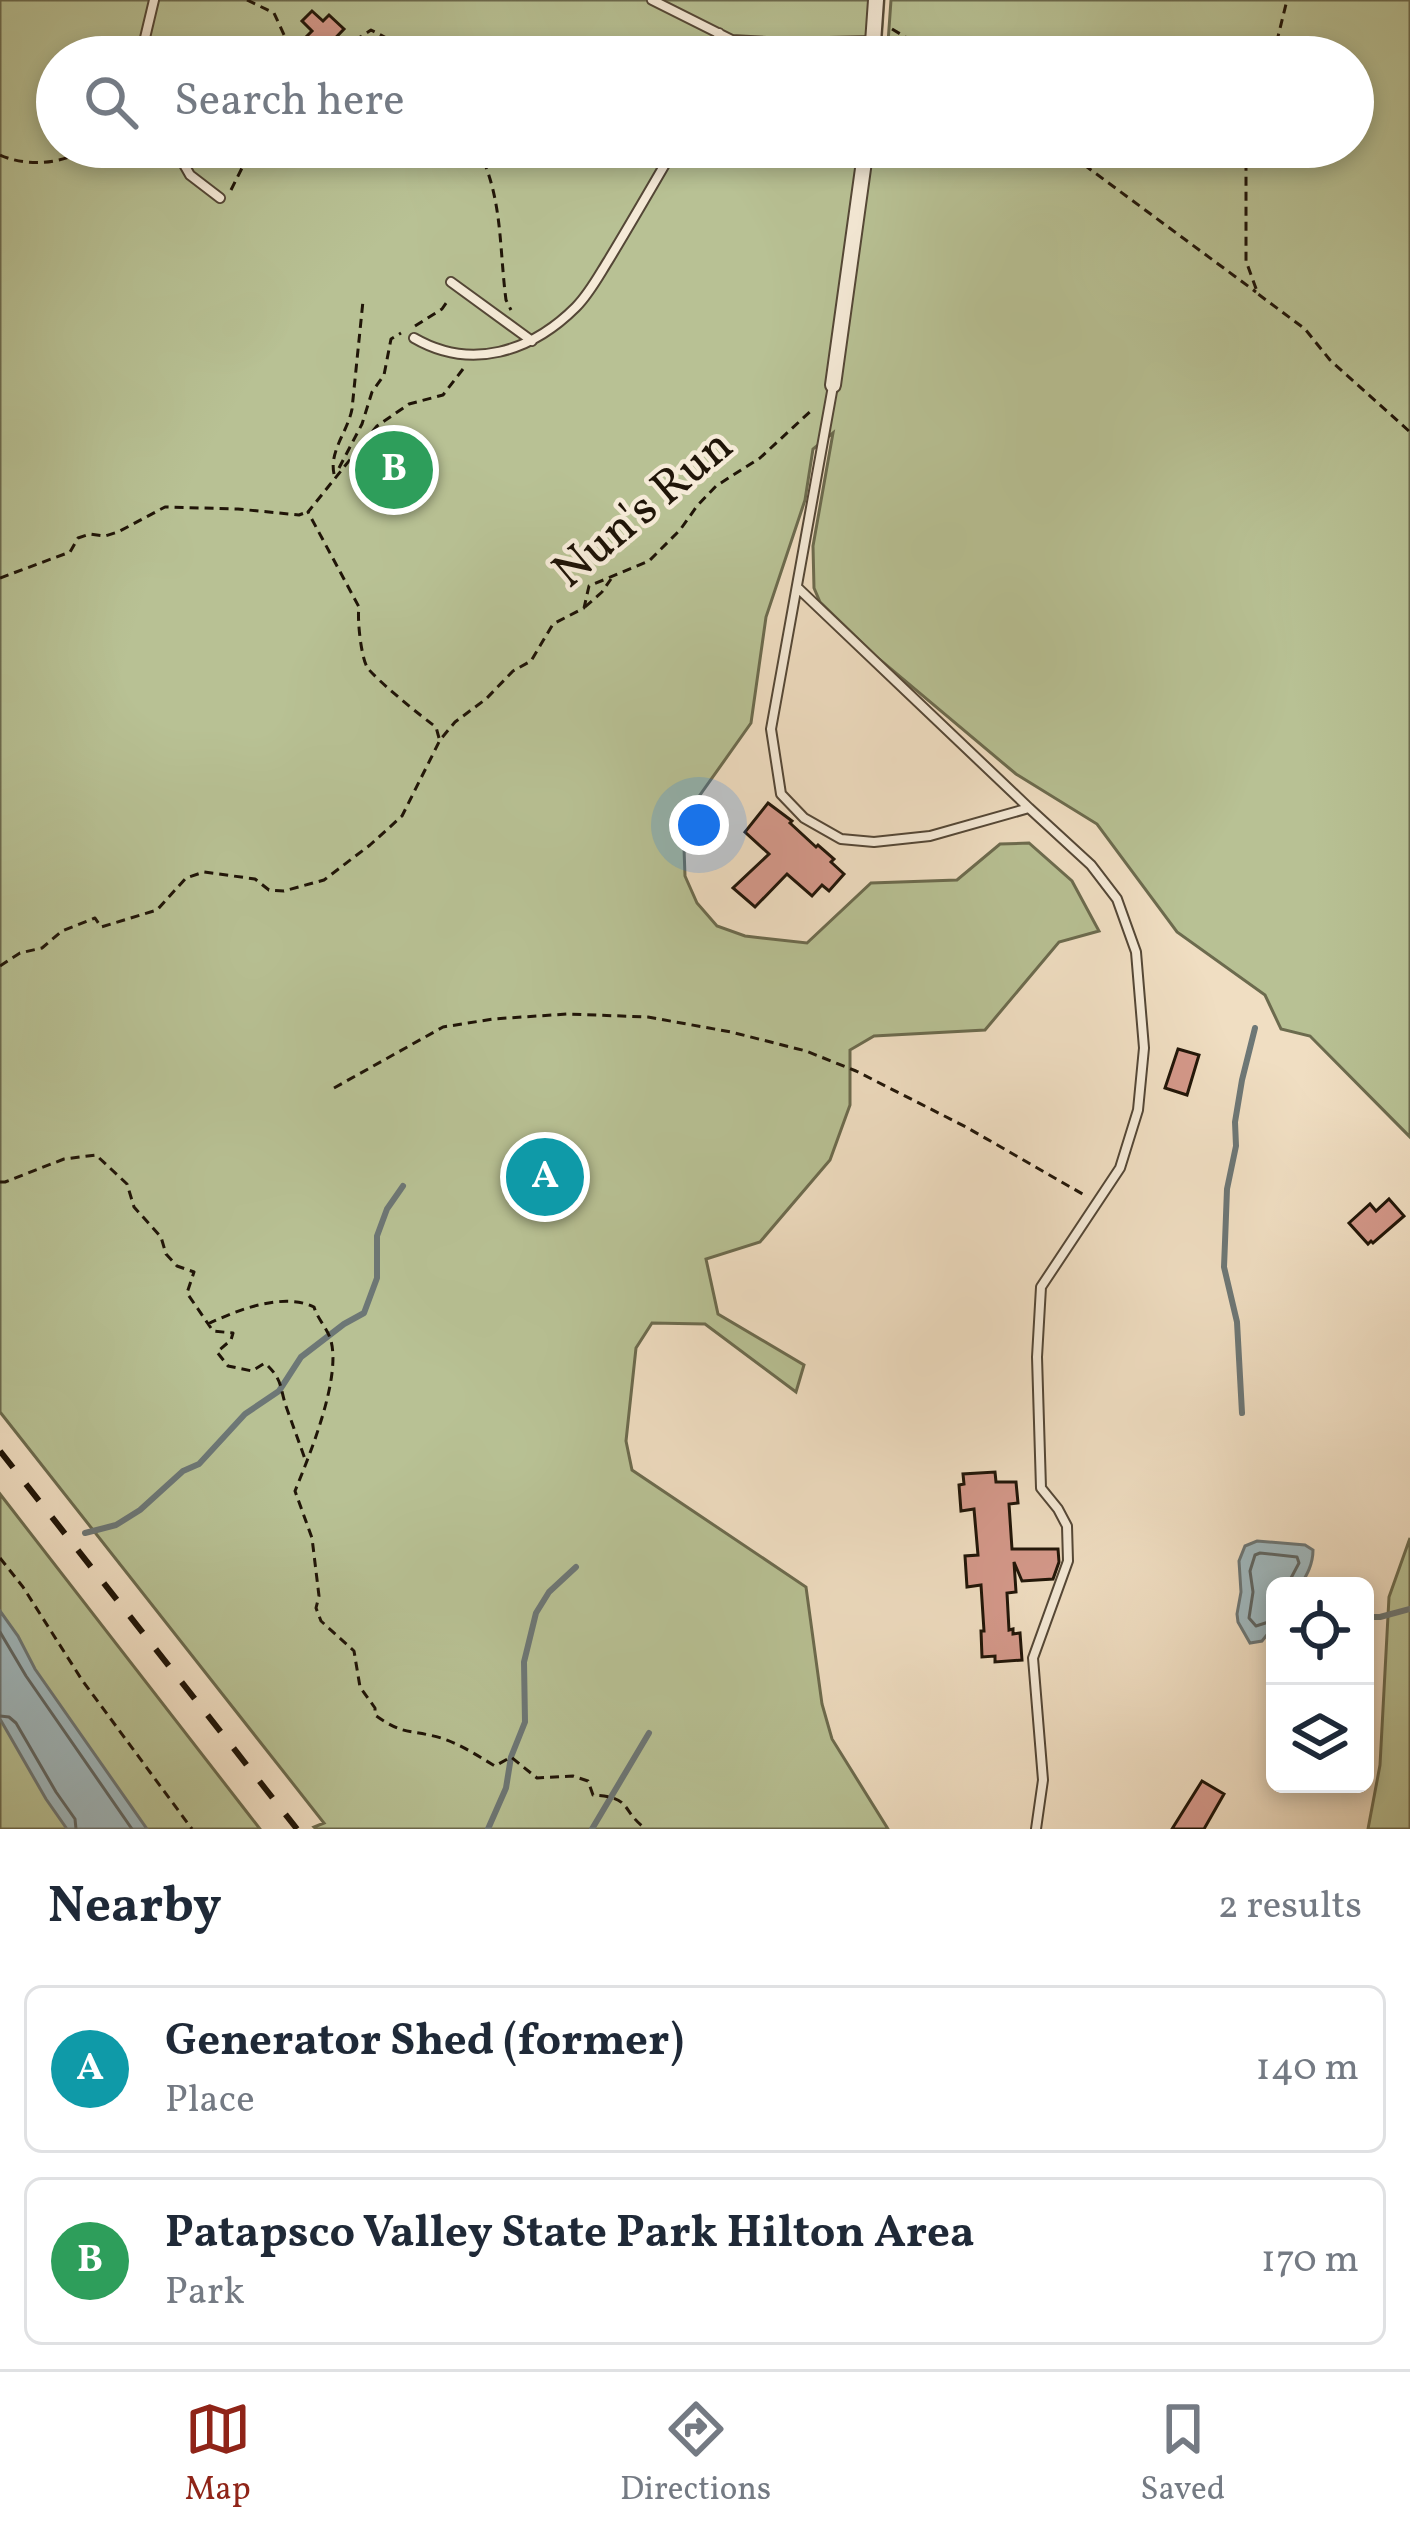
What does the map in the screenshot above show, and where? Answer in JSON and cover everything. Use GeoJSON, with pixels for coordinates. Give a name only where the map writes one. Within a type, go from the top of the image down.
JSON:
{"type":"FeatureCollection","features":[{"type":"Feature","properties":{"kind":"street"},"geometry":{"type":"LineString","coordinates":[[874,36],[876,0]]}},
{"type":"Feature","properties":{"kind":"street"},"geometry":{"type":"LineString","coordinates":[[833,385],[863,168]]}},
{"type":"Feature","properties":{"kind":"lane"},"geometry":{"type":"LineString","coordinates":[[145,36],[154,0]]}},
{"type":"Feature","properties":{"kind":"lane"},"geometry":{"type":"LineString","coordinates":[[652,0],[725,36]]}},
{"type":"Feature","properties":{"kind":"lane"},"geometry":{"type":"LineString","coordinates":[[185,168],[220,198]]}},
{"type":"Feature","properties":{"kind":"lane"},"geometry":{"type":"LineString","coordinates":[[414,338],[464,356],[506,352],[532,341],[577,306],[593,285],[663,168]]}},
{"type":"Feature","properties":{"kind":"lane"},"geometry":{"type":"LineString","coordinates":[[451,282],[532,341]]}},
{"type":"Feature","properties":{"kind":"lane"},"geometry":{"type":"LineString","coordinates":[[833,385],[771,729],[782,794],[804,818],[841,839],[895,841],[930,836],[1029,808]]}},
{"type":"Feature","properties":{"kind":"lane"},"geometry":{"type":"LineString","coordinates":[[798,587],[1091,866],[1117,898],[1136,952],[1144,1048],[1138,1110],[1120,1168],[1041,1287],[1037,1357],[1041,1488],[1067,1526],[1068,1561],[1033,1658],[1042,1780],[1036,1829]]}},
{"type":"Feature","properties":{"kind":"path"},"geometry":{"type":"LineString","coordinates":[[247,0],[274,13],[285,36]]}},
{"type":"Feature","properties":{"kind":"path"},"geometry":{"type":"LineString","coordinates":[[1279,36],[1288,0]]}},
{"type":"Feature","properties":{"kind":"path"},"geometry":{"type":"LineString","coordinates":[[875,20],[903,36]]}},
{"type":"Feature","properties":{"kind":"path"},"geometry":{"type":"LineString","coordinates":[[0,155],[36,162]]}},
{"type":"Feature","properties":{"kind":"path"},"geometry":{"type":"LineString","coordinates":[[234,186],[241,168]]}},
{"type":"Feature","properties":{"kind":"path"},"geometry":{"type":"LineString","coordinates":[[485,168],[500,224],[506,300],[532,341]]}},
{"type":"Feature","properties":{"kind":"path"},"geometry":{"type":"LineString","coordinates":[[1088,168],[1305,329],[1330,360],[1410,432]]}},
{"type":"Feature","properties":{"kind":"path"},"geometry":{"type":"LineString","coordinates":[[1246,168],[1246,261],[1258,293]]}},
{"type":"Feature","properties":{"kind":"path"},"geometry":{"type":"LineString","coordinates":[[425,320],[453,294]]}},
{"type":"Feature","properties":{"kind":"path"},"geometry":{"type":"LineString","coordinates":[[335,475],[332,466],[350,425],[363,302]]}},
{"type":"Feature","properties":{"kind":"path"},"geometry":{"type":"LineString","coordinates":[[335,475],[384,375],[391,339]]}},
{"type":"Feature","properties":{"kind":"path"},"geometry":{"type":"LineString","coordinates":[[0,578],[70,552],[78,538],[118,532],[165,507],[308,512],[377,426],[409,404],[442,394],[463,369],[464,356]]}},
{"type":"Feature","properties":{"kind":"path","name":"Nun's Run"},"geometry":{"type":"LineString","coordinates":[[0,966],[20,952],[42,948],[78,923],[95,918],[101,927],[157,910],[186,878],[204,872],[255,879],[269,890],[284,891],[324,880],[402,816],[440,740],[513,671],[530,662],[553,624],[584,608],[589,586],[649,561],[716,486],[760,458],[802,416],[814,408],[829,410]]}},
{"type":"Feature","properties":{"kind":"path"},"geometry":{"type":"LineString","coordinates":[[308,512],[359,608],[368,667],[436,727],[440,740]]}},
{"type":"Feature","properties":{"kind":"path"},"geometry":{"type":"LineString","coordinates":[[584,608],[610,579]]}},
{"type":"Feature","properties":{"kind":"path"},"geometry":{"type":"LineString","coordinates":[[334,1088],[442,1028],[567,1014],[648,1017],[806,1051],[856,1071],[1098,1203]]}},
{"type":"Feature","properties":{"kind":"path"},"geometry":{"type":"LineString","coordinates":[[0,1182],[64,1159],[96,1154],[127,1184],[134,1207],[161,1237],[166,1254],[177,1266],[194,1272],[187,1293],[213,1331],[233,1334],[218,1352],[228,1366],[252,1371],[265,1363],[278,1376],[307,1462]]}},
{"type":"Feature","properties":{"kind":"path"},"geometry":{"type":"LineString","coordinates":[[208,1324],[248,1308],[304,1302],[314,1307],[330,1336],[334,1370],[295,1491],[312,1538],[319,1596],[316,1608],[321,1621],[354,1651],[360,1687],[375,1715],[397,1731],[440,1738],[495,1766],[511,1757],[537,1778],[588,1781],[593,1795],[613,1796],[626,1804],[646,1829]]}},
{"type":"Feature","properties":{"kind":"path"},"geometry":{"type":"LineString","coordinates":[[0,1558],[82,1680],[192,1829]]}},
{"type":"Feature","properties":{"kind":"green space"},"geometry":{"type":"Polygon","coordinates":[[[0,0],[884,0],[881,36],[36,36],[36,168],[1374,168],[1374,36],[888,36],[891,0],[1410,0],[1410,1137],[1310,1036],[1281,1029],[1265,995],[1177,932],[1097,824],[1016,774],[879,659],[820,602],[814,588],[813,546],[833,433],[813,449],[805,500],[766,617],[751,723],[683,819],[685,876],[697,903],[717,926],[745,936],[807,943],[871,883],[957,880],[1000,844],[1029,843],[1072,881],[1099,931],[1059,942],[985,1030],[874,1036],[850,1050],[850,1105],[830,1160],[760,1242],[706,1259],[718,1314],[804,1365],[796,1392],[705,1324],[652,1323],[636,1348],[626,1441],[632,1470],[806,1587],[822,1704],[832,1739],[888,1829],[316,1829],[324,1823],[0,1412],[0,0]]]}},
{"type":"Feature","properties":{"kind":"green space"},"geometry":{"type":"Polygon","coordinates":[[[0,1494],[246,1811],[260,1829],[0,1829],[0,1494]]]}},
{"type":"Feature","properties":{"kind":"green space"},"geometry":{"type":"Polygon","coordinates":[[[1410,1538],[1410,1829],[1368,1829],[1380,1765],[1389,1597],[1410,1538]]]}},
{"type":"Feature","properties":{"kind":"water"},"geometry":{"type":"Polygon","coordinates":[[[1257,1541],[1305,1545],[1313,1550],[1305,1577],[1266,1577],[1266,1636],[1250,1643],[1237,1614],[1239,1561],[1245,1546],[1257,1541]]]}},
{"type":"Feature","properties":{"kind":"water"},"geometry":{"type":"Polygon","coordinates":[[[0,1611],[147,1829],[67,1829],[46,1799],[0,1719],[0,1611]]]}},
{"type":"Feature","properties":{"kind":"building"},"geometry":{"type":"Polygon","coordinates":[[[312,11],[323,21],[329,15],[344,29],[337,36],[307,36],[312,31],[302,21],[312,11]]]}},
{"type":"Feature","properties":{"kind":"building"},"geometry":{"type":"Polygon","coordinates":[[[768,803],[834,859],[831,862],[844,874],[829,891],[822,885],[812,896],[787,874],[755,907],[733,888],[769,854],[745,832],[768,803]]]}},
{"type":"Feature","properties":{"kind":"building"},"geometry":{"type":"Polygon","coordinates":[[[1178,1049],[1199,1055],[1187,1095],[1165,1088],[1178,1049]]]}},
{"type":"Feature","properties":{"kind":"building"},"geometry":{"type":"Polygon","coordinates":[[[1389,1199],[1404,1216],[1368,1244],[1349,1223],[1370,1204],[1376,1211],[1389,1199]]]}},
{"type":"Feature","properties":{"kind":"building"},"geometry":{"type":"Polygon","coordinates":[[[995,1472],[996,1482],[1016,1482],[1018,1503],[1009,1504],[1012,1549],[1058,1549],[1059,1562],[1053,1579],[1022,1581],[1014,1562],[1016,1592],[1007,1593],[1009,1630],[1020,1633],[1022,1660],[995,1662],[995,1656],[982,1657],[981,1585],[967,1587],[965,1556],[978,1555],[974,1509],[961,1511],[959,1485],[964,1484],[963,1474],[995,1472]]]}},
{"type":"Feature","properties":{"kind":"building"},"geometry":{"type":"Polygon","coordinates":[[[1202,1781],[1224,1794],[1204,1829],[1172,1829],[1202,1781]]]}},
{"type":"Feature","properties":{"kind":"waterway"},"geometry":{"type":"LineString","coordinates":[[1242,1413],[1237,1322],[1224,1267],[1235,1122],[1255,1028]]}},
{"type":"Feature","properties":{"kind":"waterway"},"geometry":{"type":"LineString","coordinates":[[85,1533],[116,1525],[183,1471],[199,1464],[245,1414],[279,1391],[301,1357],[364,1313],[377,1278],[377,1236],[403,1186]]}},
{"type":"Feature","properties":{"kind":"waterway"},"geometry":{"type":"LineString","coordinates":[[488,1829],[506,1788],[511,1757],[525,1722],[524,1662],[536,1613],[549,1592],[576,1567]]}},
{"type":"Feature","properties":{"kind":"waterway"},"geometry":{"type":"LineString","coordinates":[[1374,1617],[1410,1609]]}},
{"type":"Feature","properties":{"kind":"waterway"},"geometry":{"type":"LineString","coordinates":[[592,1829],[649,1733]]}},
{"type":"Feature","properties":{"kind":"railway"},"geometry":{"type":"LineString","coordinates":[[0,1451],[297,1829]]}},
{"type":"Feature","properties":{"kind":"place","name":"Patapsco Valley State Park Hilton Area"},"geometry":{"type":"Point","coordinates":[394,470]}},
{"type":"Feature","properties":{"kind":"place","name":"Generator Shed (former)"},"geometry":{"type":"Point","coordinates":[545,1177]}}]}
